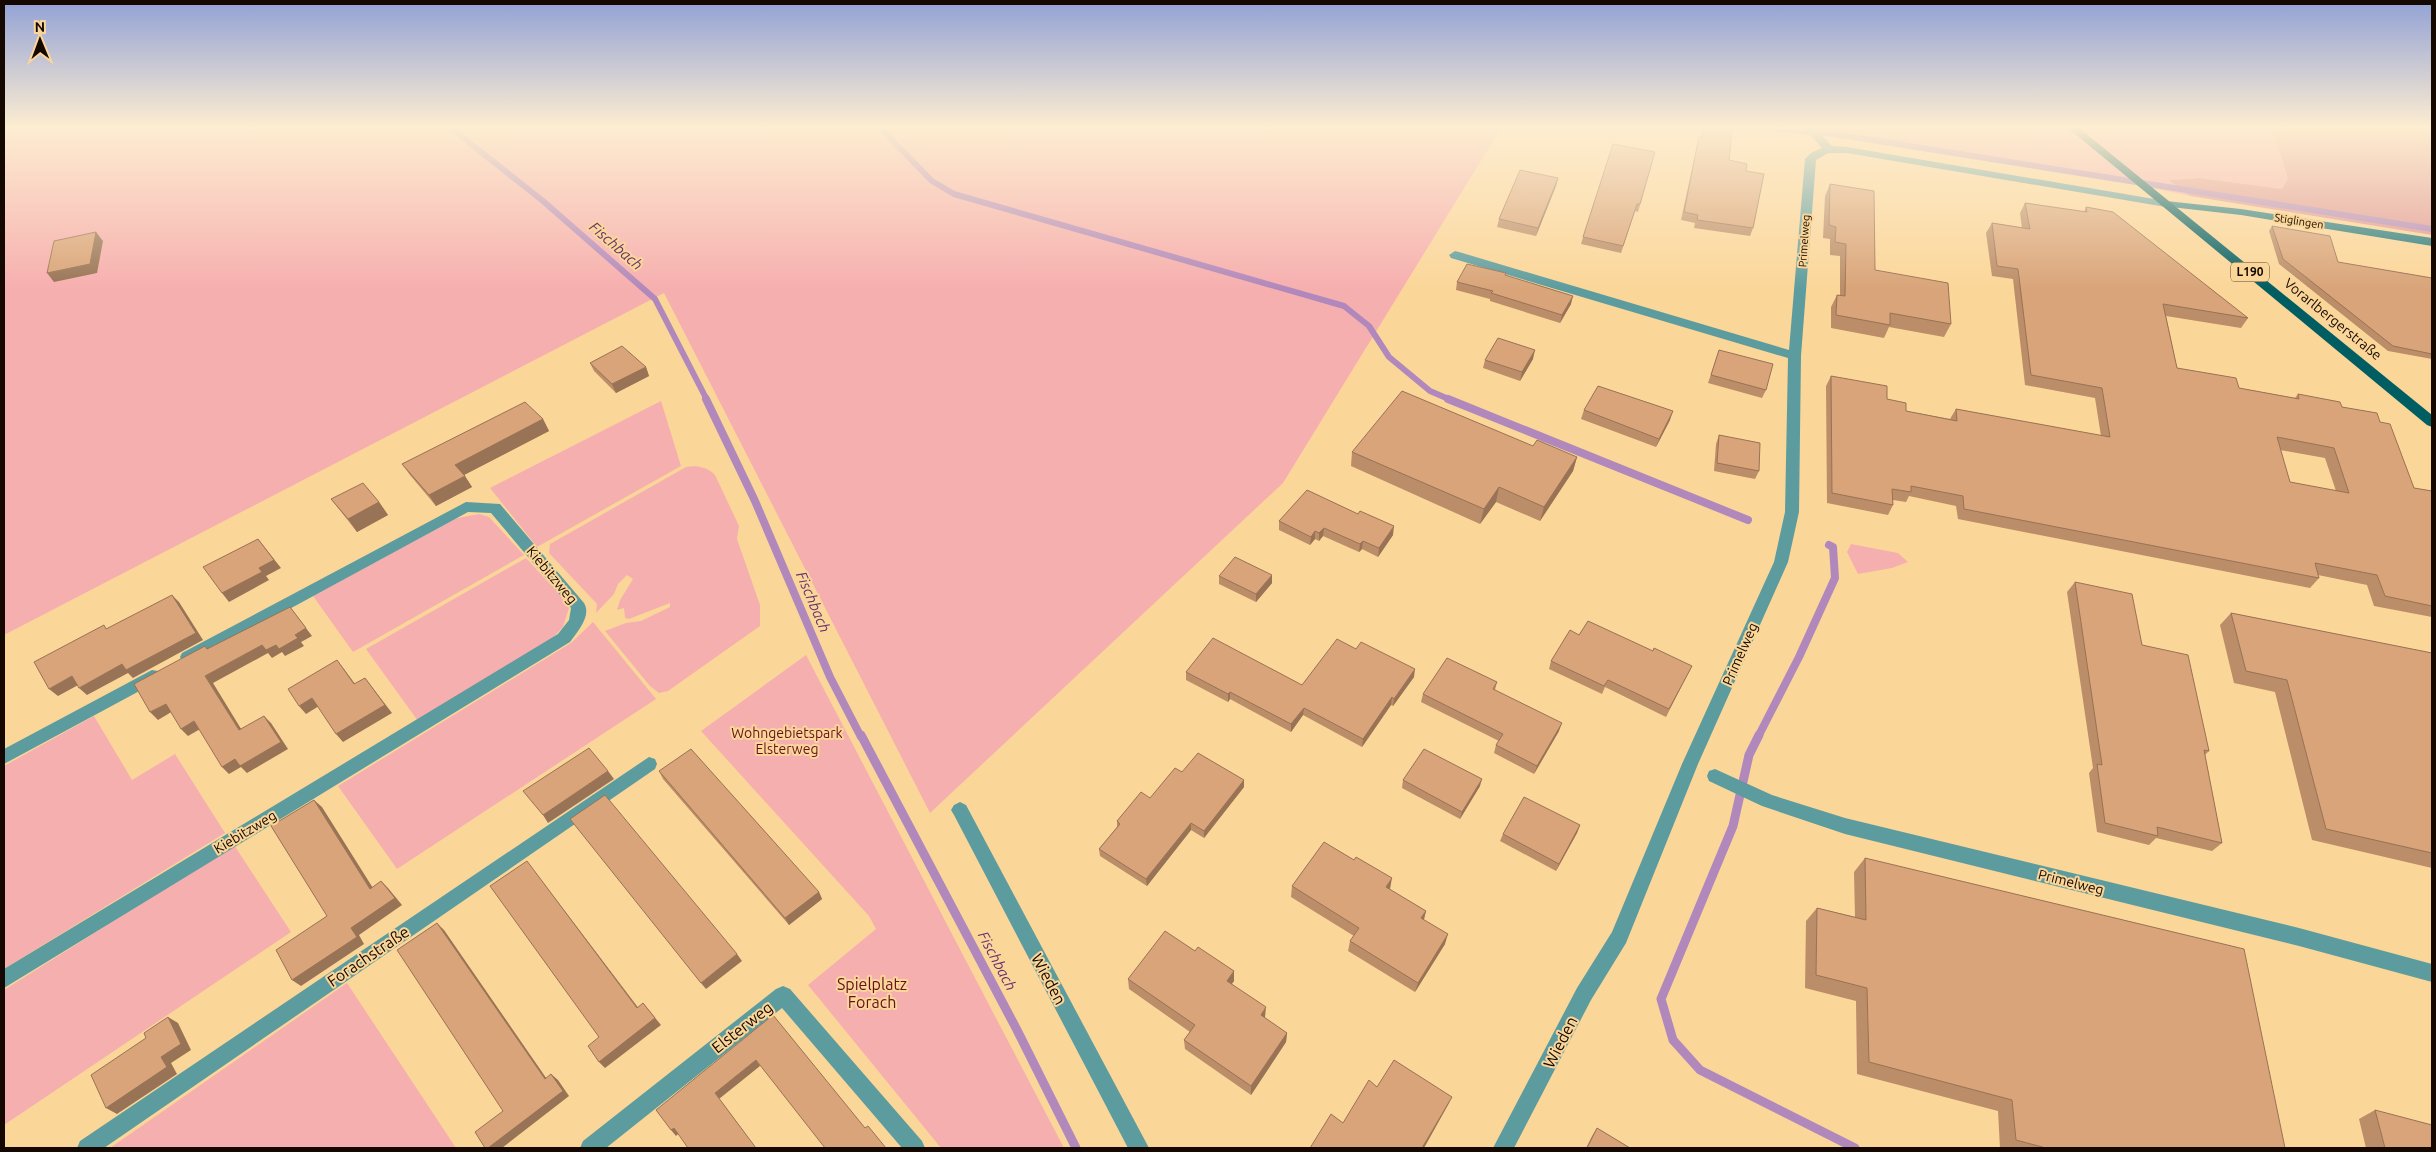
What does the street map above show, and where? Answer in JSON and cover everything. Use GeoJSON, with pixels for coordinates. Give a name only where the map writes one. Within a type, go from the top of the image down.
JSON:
{"type":"FeatureCollection","features":[{"type":"Feature","properties":{"kind":"main road","name":"Vorarlbergerstraße"},"geometry":{"type":"LineString","coordinates":[[2139,182],[2432,422]]}},
{"type":"Feature","properties":{"kind":"main road","name":"Stiglingen"},"geometry":{"type":"LineString","coordinates":[[2166,204],[2241,212],[2432,242]]}},
{"type":"Feature","properties":{"kind":"street","name":"Primelweg"},"geometry":{"type":"LineString","coordinates":[[1619,937],[1690,764],[1781,562],[1790,529],[1792,512],[1795,356],[1809,182]]}},
{"type":"Feature","properties":{"kind":"street"},"geometry":{"type":"LineString","coordinates":[[2040,182],[2166,204]]}},
{"type":"Feature","properties":{"kind":"street"},"geometry":{"type":"LineString","coordinates":[[1455,255],[1795,356]]}},
{"type":"Feature","properties":{"kind":"street","name":"Kiebitzweg"},"geometry":{"type":"LineString","coordinates":[[4,757],[466,507],[495,508],[579,607],[576,622],[564,638],[4,979]]}},
{"type":"Feature","properties":{"kind":"street","name":"Forachstraße"},"geometry":{"type":"LineString","coordinates":[[87,1148],[649,764]]}},
{"type":"Feature","properties":{"kind":"street","name":"Primelweg"},"geometry":{"type":"LineString","coordinates":[[1715,776],[1768,801],[1845,826],[2299,937],[2432,973]]}},
{"type":"Feature","properties":{"kind":"street","name":"Wieden"},"geometry":{"type":"LineString","coordinates":[[960,810],[1139,1148]]}},
{"type":"Feature","properties":{"kind":"street","name":"Wieden"},"geometry":{"type":"LineString","coordinates":[[1503,1148],[1584,994],[1619,937]]}},
{"type":"Feature","properties":{"kind":"street","name":"Elsterweg"},"geometry":{"type":"LineString","coordinates":[[590,1148],[784,994],[915,1148]]}},
{"type":"Feature","properties":{"kind":"green space"},"geometry":{"type":"Polygon","coordinates":[[[4,182],[1468,182],[1283,483],[930,813],[664,293],[4,635],[4,182]]]}},
{"type":"Feature","properties":{"kind":"green space"},"geometry":{"type":"Polygon","coordinates":[[[2124,182],[2172,182],[2190,196],[2124,182]]]}},
{"type":"Feature","properties":{"kind":"green space"},"geometry":{"type":"Polygon","coordinates":[[[2228,182],[2286,182],[2282,189],[2228,182]]]}},
{"type":"Feature","properties":{"kind":"green space"},"geometry":{"type":"Polygon","coordinates":[[[661,401],[681,466],[537,547],[490,488],[661,401]]]}},
{"type":"Feature","properties":{"kind":"green space"},"geometry":{"type":"Polygon","coordinates":[[[686,467],[702,467],[715,475],[739,526],[737,539],[760,605],[760,626],[668,691],[659,693],[650,686],[605,631],[626,623],[641,621],[670,607],[670,603],[629,619],[625,618],[624,608],[617,610],[620,600],[633,579],[627,575],[618,584],[614,594],[596,613],[597,604],[549,553],[550,544],[686,467]]]}},
{"type":"Feature","properties":{"kind":"green space"},"geometry":{"type":"Polygon","coordinates":[[[479,514],[489,517],[524,555],[353,652],[313,596],[453,519],[479,514]]]}},
{"type":"Feature","properties":{"kind":"green space"},"geometry":{"type":"Polygon","coordinates":[[[1851,544],[1898,553],[1908,562],[1892,568],[1858,574],[1847,552],[1851,544]]]}},
{"type":"Feature","properties":{"kind":"green space"},"geometry":{"type":"Polygon","coordinates":[[[526,558],[562,597],[569,608],[563,627],[551,640],[418,721],[366,649],[526,558]]]}},
{"type":"Feature","properties":{"kind":"green space"},"geometry":{"type":"Polygon","coordinates":[[[593,622],[656,699],[397,869],[338,786],[571,643],[593,622]]]}},
{"type":"Feature","properties":{"kind":"green space","name":"Wohngebietspark Elsterweg"},"geometry":{"type":"Polygon","coordinates":[[[806,655],[1064,1148],[941,1148],[808,985],[876,929],[869,916],[701,731],[806,655]]]}},
{"type":"Feature","properties":{"kind":"green space"},"geometry":{"type":"Polygon","coordinates":[[[94,716],[132,780],[175,754],[225,833],[4,969],[4,766],[94,716]]]}},
{"type":"Feature","properties":{"kind":"green space"},"geometry":{"type":"Polygon","coordinates":[[[234,845],[291,932],[4,1125],[4,990],[234,845]]]}},
{"type":"Feature","properties":{"kind":"green space"},"geometry":{"type":"Polygon","coordinates":[[[347,983],[456,1148],[110,1148],[347,983]]]}},
{"type":"Feature","properties":{"kind":"shaded area"},"geometry":{"type":"Polygon","coordinates":[[[2171,182],[2228,182],[2282,189],[2286,182],[2432,182],[2432,235],[2190,196],[2171,182]]]}},
{"type":"Feature","properties":{"kind":"building"},"geometry":{"type":"Polygon","coordinates":[[[1515,182],[1556,182],[1538,228],[1499,219],[1515,182]]]}},
{"type":"Feature","properties":{"kind":"building"},"geometry":{"type":"Polygon","coordinates":[[[1601,182],[1646,182],[1640,204],[1637,204],[1623,246],[1583,237],[1601,182]]]}},
{"type":"Feature","properties":{"kind":"building"},"geometry":{"type":"Polygon","coordinates":[[[1690,182],[1762,182],[1753,228],[1697,220],[1698,215],[1684,212],[1690,182]]]}},
{"type":"Feature","properties":{"kind":"building"},"geometry":{"type":"Polygon","coordinates":[[[1830,184],[1874,191],[1875,270],[1948,283],[1951,324],[1890,313],[1890,325],[1836,315],[1837,295],[1845,296],[1846,244],[1835,242],[1836,227],[1829,225],[1830,184]]]}},
{"type":"Feature","properties":{"kind":"building"},"geometry":{"type":"Polygon","coordinates":[[[2025,203],[2087,212],[2086,207],[2113,212],[2248,318],[2163,304],[2177,368],[2236,378],[2239,388],[2299,399],[2298,394],[2340,402],[2342,407],[2377,413],[2380,422],[2390,424],[2414,488],[2432,491],[2432,606],[2385,596],[2377,575],[2315,563],[2319,578],[1964,509],[1963,496],[1911,486],[1911,492],[1892,489],[1893,505],[1832,493],[1831,376],[1887,386],[1887,399],[1906,403],[1906,411],[1957,421],[1956,409],[2110,437],[2102,388],[2031,375],[2018,269],[1997,266],[1992,223],[2030,229],[2025,203]],[[2277,437],[2290,482],[2349,493],[2334,448],[2277,437]]]}},
{"type":"Feature","properties":{"kind":"building"},"geometry":{"type":"Polygon","coordinates":[[[2272,226],[2330,236],[2338,262],[2432,278],[2432,354],[2393,346],[2283,259],[2272,226]]]}},
{"type":"Feature","properties":{"kind":"building"},"geometry":{"type":"Polygon","coordinates":[[[96,232],[90,264],[47,273],[54,241],[96,232]]]}},
{"type":"Feature","properties":{"kind":"building"},"geometry":{"type":"Polygon","coordinates":[[[1467,264],[1506,273],[1505,275],[1573,296],[1562,315],[1491,293],[1493,291],[1457,282],[1467,264]]]}},
{"type":"Feature","properties":{"kind":"building"},"geometry":{"type":"Polygon","coordinates":[[[1498,338],[1535,350],[1522,372],[1485,360],[1498,338]]]}},
{"type":"Feature","properties":{"kind":"building"},"geometry":{"type":"Polygon","coordinates":[[[622,346],[646,367],[612,384],[590,363],[622,346]]]}},
{"type":"Feature","properties":{"kind":"building"},"geometry":{"type":"Polygon","coordinates":[[[1719,350],[1773,364],[1766,390],[1711,375],[1719,350]]]}},
{"type":"Feature","properties":{"kind":"building"},"geometry":{"type":"Polygon","coordinates":[[[1598,386],[1673,411],[1659,439],[1584,410],[1598,386]]]}},
{"type":"Feature","properties":{"kind":"building"},"geometry":{"type":"Polygon","coordinates":[[[1402,391],[1533,446],[1537,440],[1577,457],[1544,507],[1499,487],[1484,509],[1352,452],[1402,391]]]}},
{"type":"Feature","properties":{"kind":"building"},"geometry":{"type":"Polygon","coordinates":[[[525,402],[543,419],[455,465],[465,476],[429,495],[402,464],[525,402]]]}},
{"type":"Feature","properties":{"kind":"building"},"geometry":{"type":"Polygon","coordinates":[[[1719,435],[1760,443],[1759,471],[1717,463],[1719,435]]]}},
{"type":"Feature","properties":{"kind":"building"},"geometry":{"type":"Polygon","coordinates":[[[363,483],[379,502],[348,519],[331,499],[363,483]]]}},
{"type":"Feature","properties":{"kind":"building"},"geometry":{"type":"Polygon","coordinates":[[[1307,490],[1358,514],[1360,511],[1394,526],[1379,548],[1363,541],[1360,544],[1324,528],[1319,533],[1315,531],[1311,537],[1279,521],[1307,490]]]}},
{"type":"Feature","properties":{"kind":"building"},"geometry":{"type":"Polygon","coordinates":[[[258,539],[274,560],[259,568],[262,572],[222,593],[203,567],[258,539]]]}},
{"type":"Feature","properties":{"kind":"building"},"geometry":{"type":"Polygon","coordinates":[[[1235,557],[1272,575],[1256,594],[1219,576],[1235,557]]]}},
{"type":"Feature","properties":{"kind":"building"},"geometry":{"type":"Polygon","coordinates":[[[2075,582],[2132,594],[2142,645],[2188,655],[2209,751],[2204,750],[2222,843],[2157,827],[2158,836],[2105,823],[2097,764],[2102,765],[2075,582]]]}},
{"type":"Feature","properties":{"kind":"building"},"geometry":{"type":"Polygon","coordinates":[[[172,595],[196,633],[126,670],[122,664],[79,688],[72,676],[49,689],[34,662],[104,625],[106,629],[172,595]]]}},
{"type":"Feature","properties":{"kind":"building"},"geometry":{"type":"Polygon","coordinates":[[[290,607],[306,628],[295,635],[298,638],[279,649],[276,645],[266,650],[262,645],[205,676],[239,730],[264,716],[281,742],[240,766],[235,759],[222,767],[194,721],[181,729],[166,704],[150,712],[134,684],[205,646],[207,649],[290,607]]]}},
{"type":"Feature","properties":{"kind":"building"},"geometry":{"type":"Polygon","coordinates":[[[2231,613],[2432,653],[2432,853],[2326,829],[2287,680],[2246,671],[2231,613]]]}},
{"type":"Feature","properties":{"kind":"building"},"geometry":{"type":"Polygon","coordinates":[[[1588,621],[1653,651],[1654,648],[1692,666],[1669,709],[1608,680],[1604,686],[1551,661],[1570,630],[1579,635],[1588,621]]]}},
{"type":"Feature","properties":{"kind":"building"},"geometry":{"type":"Polygon","coordinates":[[[1213,638],[1302,685],[1337,639],[1356,649],[1361,642],[1415,669],[1394,699],[1392,697],[1363,739],[1304,708],[1291,724],[1230,692],[1228,694],[1186,672],[1213,638]]]}},
{"type":"Feature","properties":{"kind":"building"},"geometry":{"type":"Polygon","coordinates":[[[1447,658],[1497,682],[1493,689],[1562,723],[1537,766],[1496,745],[1503,734],[1423,694],[1447,658]]]}},
{"type":"Feature","properties":{"kind":"building"},"geometry":{"type":"Polygon","coordinates":[[[337,660],[354,684],[365,678],[385,705],[336,734],[312,698],[299,706],[288,689],[337,660]]]}},
{"type":"Feature","properties":{"kind":"building"},"geometry":{"type":"Polygon","coordinates":[[[589,748],[608,771],[543,815],[523,791],[589,748]]]}},
{"type":"Feature","properties":{"kind":"building"},"geometry":{"type":"Polygon","coordinates":[[[691,749],[819,892],[785,918],[659,771],[691,749]]]}},
{"type":"Feature","properties":{"kind":"building"},"geometry":{"type":"Polygon","coordinates":[[[1424,749],[1482,779],[1462,812],[1403,780],[1424,749]]]}},
{"type":"Feature","properties":{"kind":"building"},"geometry":{"type":"Polygon","coordinates":[[[1198,753],[1244,780],[1204,831],[1191,823],[1146,879],[1099,849],[1120,824],[1117,821],[1141,792],[1150,798],[1175,768],[1182,772],[1198,753]]]}},
{"type":"Feature","properties":{"kind":"building"},"geometry":{"type":"Polygon","coordinates":[[[605,795],[737,954],[701,983],[570,819],[605,795]]]}},
{"type":"Feature","properties":{"kind":"building"},"geometry":{"type":"Polygon","coordinates":[[[1524,797],[1580,825],[1559,864],[1503,834],[1524,797]]]}},
{"type":"Feature","properties":{"kind":"building"},"geometry":{"type":"Polygon","coordinates":[[[314,800],[370,889],[381,881],[395,898],[351,928],[357,937],[292,980],[276,950],[327,916],[271,826],[314,800]]]}},
{"type":"Feature","properties":{"kind":"building"},"geometry":{"type":"Polygon","coordinates":[[[1324,842],[1354,860],[1356,857],[1392,878],[1386,887],[1426,911],[1421,918],[1448,934],[1418,983],[1350,941],[1359,928],[1292,886],[1324,842]]]}},
{"type":"Feature","properties":{"kind":"building"},"geometry":{"type":"Polygon","coordinates":[[[1865,858],[2244,949],[2285,1148],[2046,1148],[2016,1140],[2012,1100],[1869,1062],[1867,988],[1816,975],[1817,908],[1866,920],[1865,858]]]}},
{"type":"Feature","properties":{"kind":"building"},"geometry":{"type":"Polygon","coordinates":[[[527,861],[637,1008],[643,1003],[655,1018],[599,1062],[588,1046],[599,1037],[490,886],[527,861]]]}},
{"type":"Feature","properties":{"kind":"building"},"geometry":{"type":"Polygon","coordinates":[[[437,923],[545,1079],[551,1074],[563,1091],[488,1148],[485,1148],[475,1132],[503,1111],[397,950],[437,923]]]}},
{"type":"Feature","properties":{"kind":"building"},"geometry":{"type":"Polygon","coordinates":[[[1165,931],[1195,951],[1198,947],[1234,971],[1227,981],[1266,1007],[1261,1015],[1287,1033],[1251,1086],[1184,1040],[1195,1025],[1128,979],[1165,931]]]}},
{"type":"Feature","properties":{"kind":"building"},"geometry":{"type":"Polygon","coordinates":[[[773,1015],[865,1128],[868,1126],[886,1148],[825,1148],[756,1060],[715,1093],[756,1148],[688,1148],[674,1128],[671,1130],[656,1110],[773,1015]]]}},
{"type":"Feature","properties":{"kind":"building"},"geometry":{"type":"Polygon","coordinates":[[[168,1017],[181,1044],[161,1057],[167,1067],[106,1108],[91,1075],[146,1038],[144,1033],[168,1017]]]}},
{"type":"Feature","properties":{"kind":"building"},"geometry":{"type":"Polygon","coordinates":[[[1394,1060],[1452,1097],[1422,1148],[1310,1148],[1331,1114],[1343,1123],[1369,1080],[1377,1087],[1394,1060]]]}},
{"type":"Feature","properties":{"kind":"building"},"geometry":{"type":"Polygon","coordinates":[[[2375,1110],[2432,1125],[2432,1148],[2385,1148],[2375,1110]]]}},
{"type":"Feature","properties":{"kind":"building"},"geometry":{"type":"Polygon","coordinates":[[[1597,1128],[1630,1148],[1587,1148],[1597,1128]]]}},
{"type":"Feature","properties":{"kind":"waterway","name":"Fischbach"},"geometry":{"type":"LineString","coordinates":[[519,182],[655,299],[707,400]]}},
{"type":"Feature","properties":{"kind":"waterway"},"geometry":{"type":"LineString","coordinates":[[933,182],[954,194],[1344,306],[1369,326],[1389,357],[1430,391],[1451,400]]}},
{"type":"Feature","properties":{"kind":"waterway"},"geometry":{"type":"LineString","coordinates":[[2135,182],[2432,229]]}},
{"type":"Feature","properties":{"kind":"waterway","name":"Fischbach"},"geometry":{"type":"LineString","coordinates":[[706,399],[755,501],[830,677],[861,737]]}},
{"type":"Feature","properties":{"kind":"waterway"},"geometry":{"type":"LineString","coordinates":[[1448,399],[1748,520]]}},
{"type":"Feature","properties":{"kind":"waterway"},"geometry":{"type":"LineString","coordinates":[[1758,737],[1799,657],[1835,578],[1833,547],[1829,545]]}},
{"type":"Feature","properties":{"kind":"waterway","name":"Fischbach"},"geometry":{"type":"LineString","coordinates":[[861,735],[1017,1030],[1076,1148]]}},
{"type":"Feature","properties":{"kind":"waterway"},"geometry":{"type":"LineString","coordinates":[[1758,737],[1749,755],[1733,826],[1661,999],[1673,1040],[1700,1070],[1855,1148]]}},
{"type":"Feature","properties":{"kind":"park label","name":"Spielplatz Forach"},"geometry":{"type":"Point","coordinates":[872,993]}}]}
